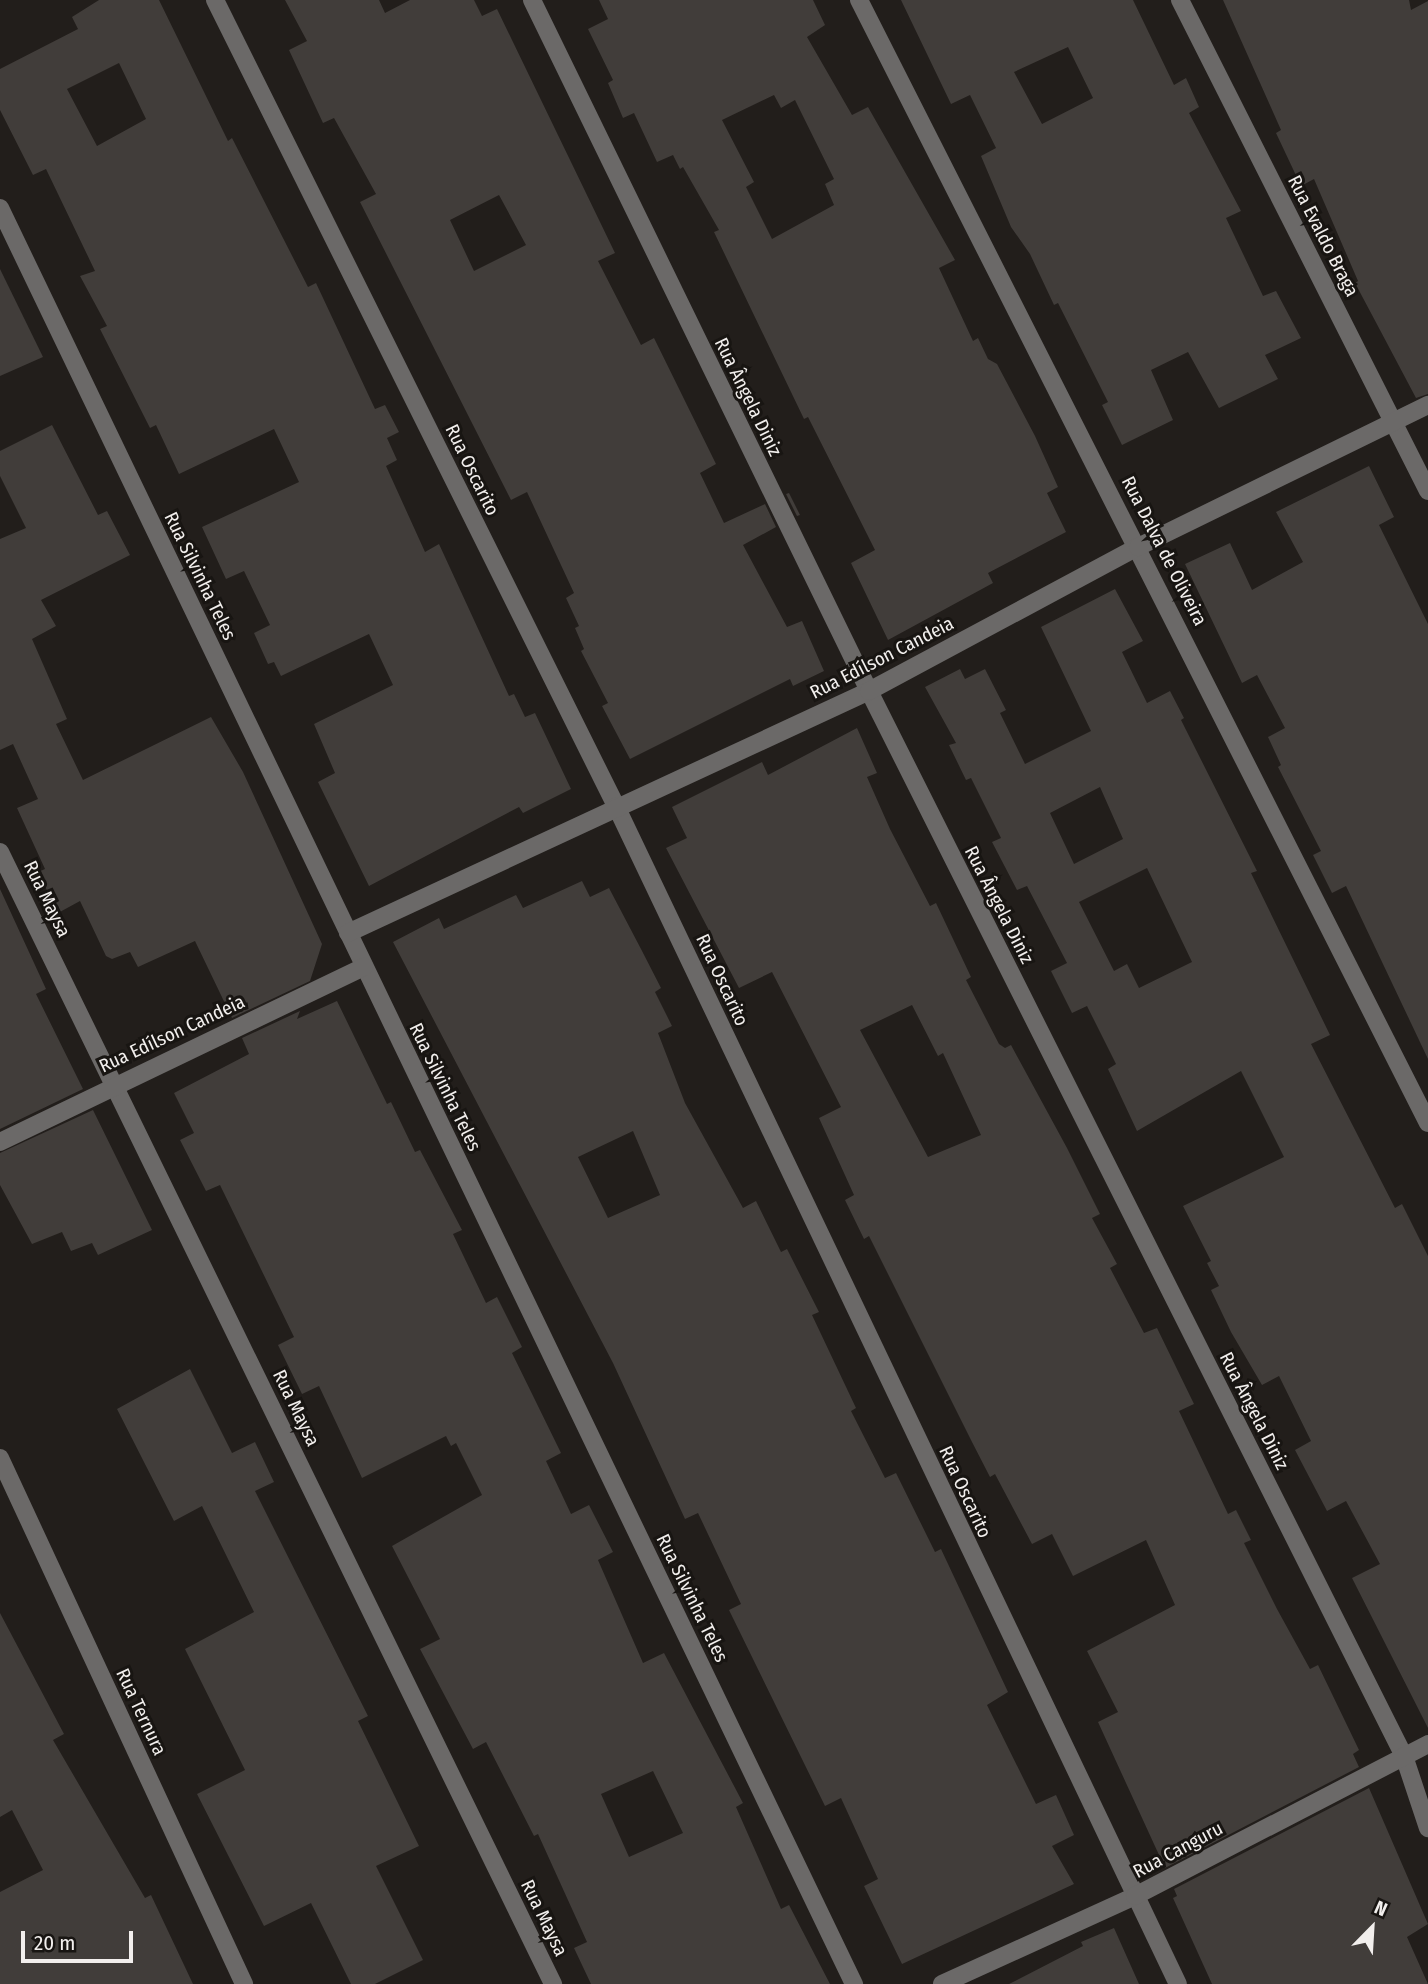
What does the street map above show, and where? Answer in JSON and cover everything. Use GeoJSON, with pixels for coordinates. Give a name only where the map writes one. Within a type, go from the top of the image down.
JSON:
{"type":"FeatureCollection","features":[{"type":"Feature","properties":{"kind":"street","name":"Rua Oscarito"},"geometry":{"type":"LineString","coordinates":[[215,0],[616,806],[1178,1984]]}},
{"type":"Feature","properties":{"kind":"street","name":"Rua Ângela Diniz"},"geometry":{"type":"LineString","coordinates":[[532,0],[869,691],[1404,1756],[1428,1828]]}},
{"type":"Feature","properties":{"kind":"street","name":"Rua Dalva de Oliveira"},"geometry":{"type":"LineString","coordinates":[[859,0],[1139,547],[1428,1123]]}},
{"type":"Feature","properties":{"kind":"street","name":"Rua Evaldo Braga"},"geometry":{"type":"LineString","coordinates":[[1180,0],[1428,491]]}},
{"type":"Feature","properties":{"kind":"street","name":"Rua Silvinha Teles"},"geometry":{"type":"LineString","coordinates":[[0,208],[854,1984]]}},
{"type":"Feature","properties":{"kind":"street","name":"Rua Edílson Candeia"},"geometry":{"type":"LineString","coordinates":[[348,933],[616,806],[869,691],[1139,547],[1428,405]]}},
{"type":"Feature","properties":{"kind":"street","name":"Rua Maysa"},"geometry":{"type":"LineString","coordinates":[[0,852],[553,1984]]}},
{"type":"Feature","properties":{"kind":"street","name":"Rua Edílson Candeia"},"geometry":{"type":"LineString","coordinates":[[0,1142],[115,1083],[364,967]]}},
{"type":"Feature","properties":{"kind":"street","name":"Rua Ternura"},"geometry":{"type":"LineString","coordinates":[[0,1458],[244,1984]]}},
{"type":"Feature","properties":{"kind":"street","name":"Rua Canguru"},"geometry":{"type":"LineString","coordinates":[[942,1984],[1135,1896],[1428,1744]]}},
{"type":"Feature","properties":{"kind":"building"},"geometry":{"type":"Polygon","coordinates":[[[99,0],[159,0],[228,141],[232,138],[308,287],[316,283],[375,409],[385,405],[399,432],[387,438],[397,460],[386,466],[425,552],[439,544],[509,696],[514,694],[525,717],[535,713],[571,789],[523,813],[519,807],[369,886],[318,782],[335,773],[314,724],[393,685],[369,634],[281,676],[274,662],[268,664],[254,633],[270,625],[244,571],[226,579],[202,527],[299,482],[274,429],[179,474],[156,425],[150,428],[100,329],[107,326],[80,276],[95,271],[46,169],[33,175],[0,110],[0,69],[78,29],[72,17],[99,0]],[[119,63],[67,89],[97,146],[146,119],[119,63]]]}},
{"type":"Feature","properties":{"kind":"building"},"geometry":{"type":"Polygon","coordinates":[[[285,0],[379,0],[385,13],[410,0],[474,0],[482,16],[497,9],[615,253],[598,261],[641,345],[654,338],[716,464],[700,473],[724,523],[765,504],[776,527],[743,545],[787,627],[802,621],[824,671],[793,686],[790,679],[630,759],[602,706],[608,703],[581,651],[584,649],[575,628],[579,626],[566,598],[574,593],[527,492],[511,500],[360,202],[376,194],[334,118],[323,123],[289,50],[307,41],[285,0]],[[499,195],[450,220],[474,271],[526,245],[499,195]]]}},
{"type":"Feature","properties":{"kind":"building"},"geometry":{"type":"Polygon","coordinates":[[[599,0],[813,0],[825,25],[807,37],[852,115],[868,107],[955,260],[939,268],[973,341],[978,338],[988,359],[997,364],[1035,436],[1058,487],[1047,493],[1066,532],[988,573],[993,583],[888,640],[851,563],[875,550],[808,417],[804,419],[714,232],[719,230],[683,167],[680,169],[673,155],[657,162],[634,113],[623,118],[608,83],[613,80],[588,29],[608,19],[599,0]],[[774,95],[722,120],[754,182],[746,187],[772,239],[834,205],[825,184],[834,179],[795,100],[781,108],[774,95]]]}},
{"type":"Feature","properties":{"kind":"building"},"geometry":{"type":"Polygon","coordinates":[[[901,0],[1133,0],[1174,85],[1186,78],[1199,107],[1189,113],[1241,211],[1226,218],[1263,296],[1276,291],[1301,338],[1265,355],[1278,379],[1219,408],[1188,352],[1151,370],[1173,420],[1122,445],[1102,405],[1108,402],[1058,303],[1054,305],[1030,254],[1011,227],[981,156],[996,148],[970,95],[951,104],[901,0]],[[1068,47],[1014,72],[1042,124],[1093,98],[1068,47]]]}},
{"type":"Feature","properties":{"kind":"building"},"geometry":{"type":"Polygon","coordinates":[[[1223,0],[1409,0],[1411,10],[1428,1],[1428,394],[1416,398],[1355,283],[1358,281],[1314,179],[1301,186],[1276,133],[1281,130],[1223,0]]]}},
{"type":"Feature","properties":{"kind":"building"},"geometry":{"type":"Polygon","coordinates":[[[0,269],[43,357],[0,376],[0,269]]]}},
{"type":"Feature","properties":{"kind":"building"},"geometry":{"type":"Polygon","coordinates":[[[52,425],[98,515],[107,511],[130,555],[41,600],[56,626],[32,639],[67,719],[56,724],[83,780],[211,717],[243,772],[322,944],[310,981],[232,1018],[195,941],[138,967],[130,952],[112,959],[106,956],[80,901],[58,913],[38,872],[45,869],[17,808],[38,799],[13,744],[0,750],[0,539],[26,528],[0,476],[0,451],[52,425]]]}},
{"type":"Feature","properties":{"kind":"building"},"geometry":{"type":"Polygon","coordinates":[[[1369,466],[1394,517],[1379,525],[1428,624],[1428,1059],[1346,886],[1332,893],[1313,855],[1321,851],[1278,767],[1281,765],[1268,737],[1285,728],[1257,675],[1242,683],[1185,564],[1230,543],[1252,590],[1303,562],[1276,512],[1369,466]]]}},
{"type":"Feature","properties":{"kind":"building"},"geometry":{"type":"Polygon","coordinates":[[[789,493],[800,515],[797,516],[786,494],[789,493]]]}},
{"type":"Feature","properties":{"kind":"building"},"geometry":{"type":"Polygon","coordinates":[[[1115,589],[1143,641],[1122,652],[1147,703],[1170,691],[1184,718],[1181,720],[1257,871],[1251,873],[1330,1035],[1311,1044],[1395,1208],[1402,1204],[1428,1256],[1428,1728],[1352,1578],[1380,1564],[1346,1501],[1327,1511],[1295,1450],[1311,1441],[1279,1376],[1262,1385],[1231,1332],[1211,1290],[1219,1286],[1207,1263],[1211,1261],[1183,1206],[1284,1157],[1241,1071],[1137,1131],[1108,1069],[1116,1064],[1087,1006],[1072,1013],[1051,971],[1067,963],[1027,886],[1017,890],[992,842],[1001,838],[971,778],[966,780],[949,745],[956,743],[925,687],[960,669],[965,679],[985,669],[1006,710],[1000,713],[1025,764],[1091,731],[1041,627],[1115,589]],[[1100,787],[1050,813],[1074,864],[1123,839],[1100,787]],[[1147,868],[1079,902],[1114,971],[1127,964],[1139,988],[1192,962],[1147,868]]]}},
{"type":"Feature","properties":{"kind":"building"},"geometry":{"type":"Polygon","coordinates":[[[857,728],[877,773],[867,777],[890,829],[930,906],[936,903],[971,977],[966,980],[999,1044],[1005,1048],[1011,1045],[1067,1148],[1100,1214],[1092,1218],[1117,1264],[1110,1268],[1144,1333],[1157,1328],[1194,1404],[1179,1411],[1228,1514],[1236,1510],[1251,1540],[1244,1543],[1277,1609],[1310,1669],[1318,1665],[1359,1750],[1353,1754],[1359,1767],[1165,1868],[1098,1722],[1118,1712],[1087,1651],[1175,1605],[1146,1540],[1073,1576],[1052,1534],[1032,1544],[995,1474],[990,1477],[869,1236],[864,1239],[845,1200],[854,1195],[819,1118],[841,1107],[772,972],[739,988],[666,848],[687,838],[672,807],[762,762],[768,775],[857,728]],[[912,1005],[860,1030],[928,1157],[981,1135],[943,1053],[938,1056],[912,1005]]]}},
{"type":"Feature","properties":{"kind":"building"},"geometry":{"type":"Polygon","coordinates":[[[582,881],[590,897],[609,888],[661,988],[655,992],[672,1026],[658,1033],[685,1103],[743,1208],[756,1201],[781,1252],[787,1249],[819,1312],[812,1315],[856,1408],[851,1411],[885,1478],[896,1473],[935,1552],[941,1549],[1008,1692],[987,1705],[1036,1804],[1056,1795],[1074,1835],[1052,1846],[1074,1884],[902,1964],[864,1886],[878,1879],[841,1798],[825,1806],[729,1610],[741,1604],[698,1513],[685,1519],[613,1363],[393,942],[439,918],[444,929],[516,895],[523,908],[582,881]],[[633,1131],[578,1157],[608,1218],[660,1195],[633,1131]]]}},
{"type":"Feature","properties":{"kind":"building"},"geometry":{"type":"Polygon","coordinates":[[[0,889],[46,989],[36,994],[83,1089],[0,1129],[0,889]]]}},
{"type":"Feature","properties":{"kind":"building"},"geometry":{"type":"Polygon","coordinates":[[[337,1001],[387,1104],[391,1102],[415,1152],[420,1150],[462,1230],[453,1234],[486,1303],[497,1297],[522,1347],[512,1353],[561,1453],[546,1461],[571,1514],[589,1505],[613,1552],[598,1560],[643,1663],[664,1653],[743,1803],[736,1807],[781,1909],[789,1905],[830,1984],[591,1984],[574,1948],[587,1942],[538,1834],[534,1836],[486,1742],[473,1749],[420,1649],[440,1639],[392,1546],[482,1495],[456,1443],[451,1446],[446,1436],[362,1478],[319,1386],[302,1394],[278,1345],[294,1337],[220,1185],[206,1191],[180,1140],[194,1133],[174,1093],[249,1054],[242,1038],[300,1011],[297,1019],[337,1001]],[[653,1771],[601,1794],[629,1857],[683,1833],[653,1771]]]}},
{"type":"Feature","properties":{"kind":"building"},"geometry":{"type":"Polygon","coordinates":[[[93,1110],[152,1230],[98,1255],[92,1243],[71,1251],[62,1232],[32,1244],[0,1185],[0,1153],[93,1110]]]}},
{"type":"Feature","properties":{"kind":"building"},"geometry":{"type":"Polygon","coordinates":[[[190,1369],[232,1453],[255,1442],[274,1482],[255,1491],[368,1716],[358,1721],[419,1846],[376,1866],[423,1960],[375,1984],[351,1984],[311,1903],[264,1926],[197,1794],[245,1770],[185,1649],[254,1612],[202,1506],[174,1521],[117,1409],[190,1369]]]}},
{"type":"Feature","properties":{"kind":"building"},"geometry":{"type":"Polygon","coordinates":[[[0,1613],[64,1734],[53,1740],[145,1898],[151,1895],[193,1984],[0,1984],[0,1892],[43,1870],[12,1810],[0,1817],[0,1613]]]}},
{"type":"Feature","properties":{"kind":"building"},"geometry":{"type":"Polygon","coordinates":[[[1369,1788],[1428,1924],[1407,1937],[1428,1984],[1212,1984],[1173,1898],[1177,1896],[1174,1889],[1369,1788]]]}},
{"type":"Feature","properties":{"kind":"building"},"geometry":{"type":"Polygon","coordinates":[[[1114,1928],[1139,1984],[1009,1984],[1083,1946],[1081,1942],[1114,1928]]]}}]}
